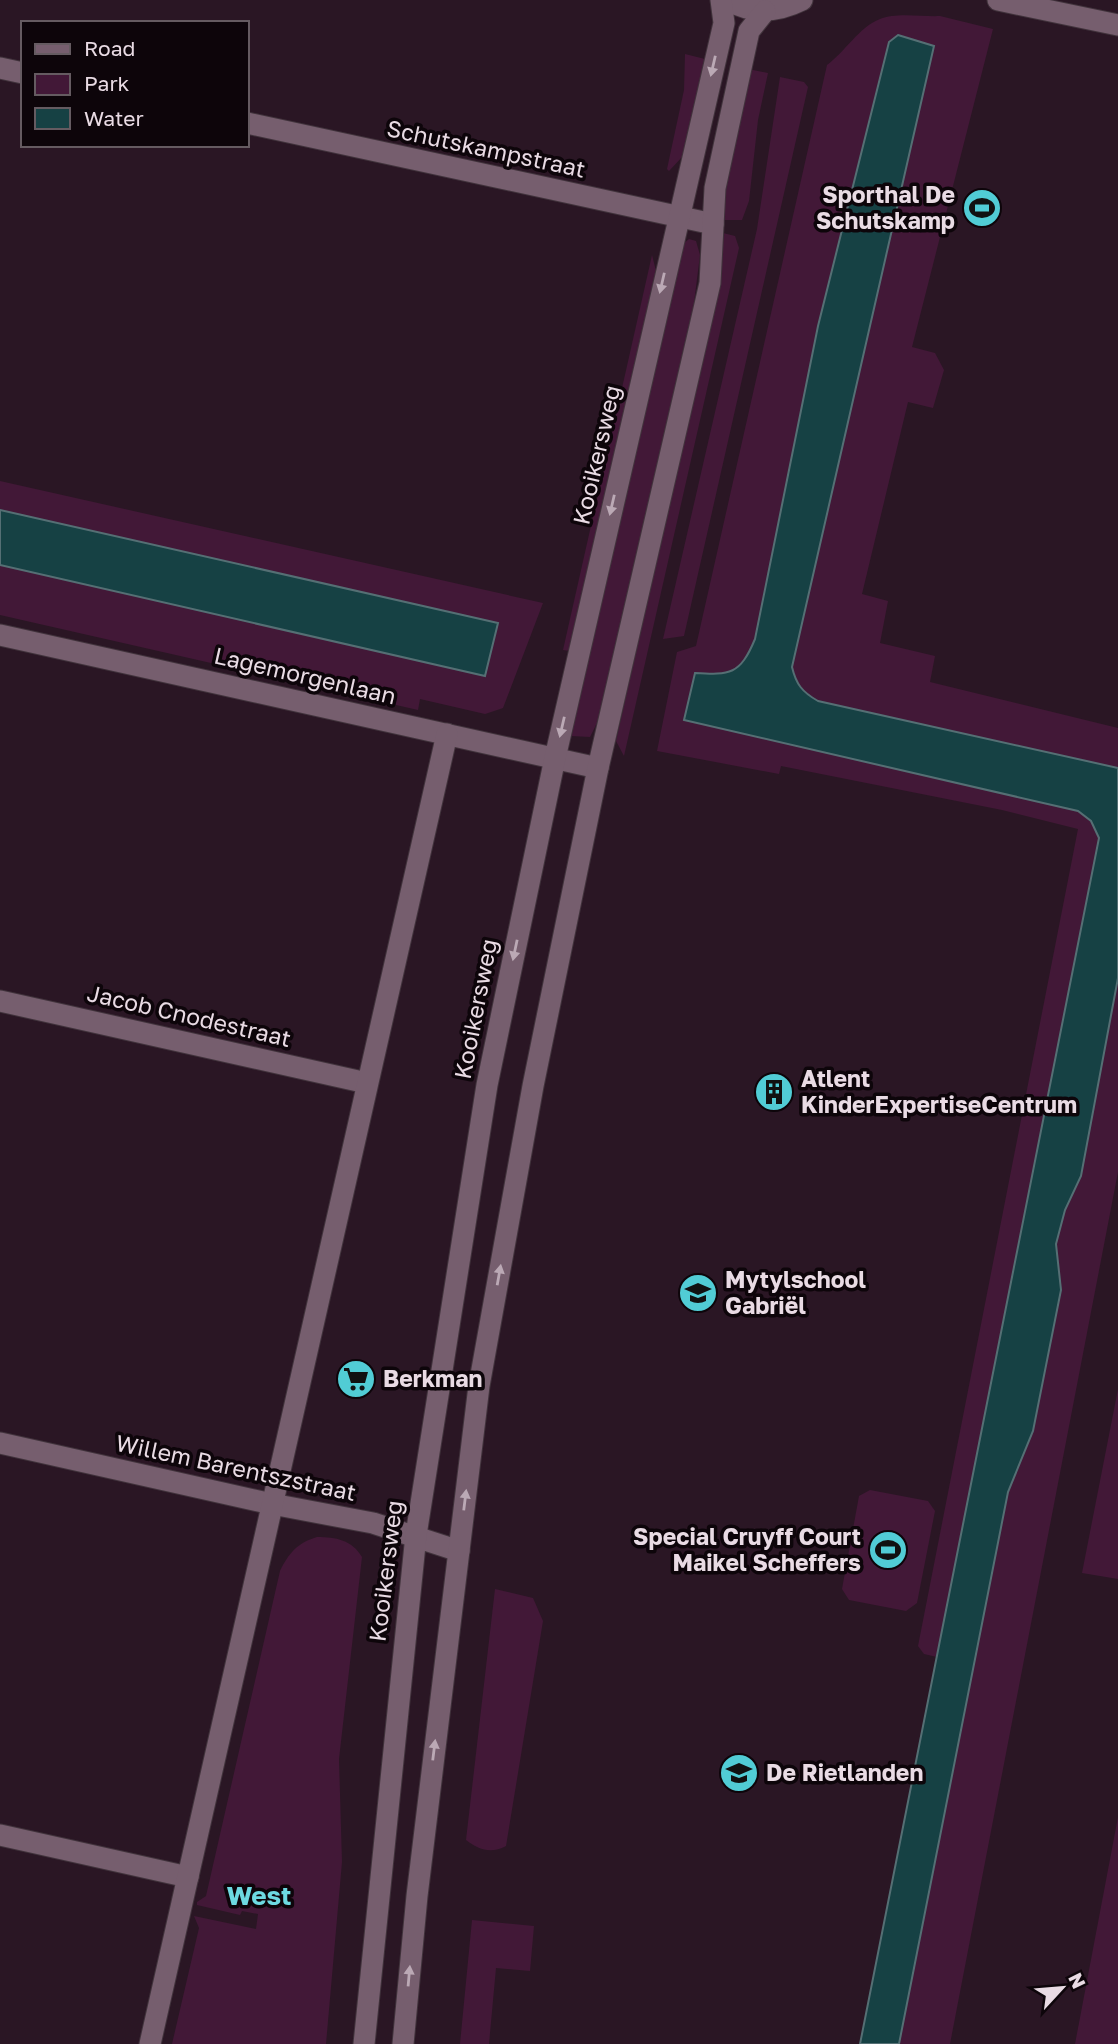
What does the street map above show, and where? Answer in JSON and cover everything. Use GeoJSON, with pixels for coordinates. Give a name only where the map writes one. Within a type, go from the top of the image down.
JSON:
{"type":"FeatureCollection","features":[{"type":"Feature","properties":{"kind":"street","name":"Kooikersweg"},"geometry":{"type":"LineString","coordinates":[[364,2044],[416,1535],[437,1388],[487,1085],[555,758],[677,216],[724,23],[721,0]]}},
{"type":"Feature","properties":{"kind":"street"},"geometry":{"type":"LineString","coordinates":[[727,0],[747,9],[765,11],[784,8],[802,0]]}},
{"type":"Feature","properties":{"kind":"street"},"geometry":{"type":"LineString","coordinates":[[998,0],[1118,25]]}},
{"type":"Feature","properties":{"kind":"street"},"geometry":{"type":"LineString","coordinates":[[403,2044],[417,1896],[459,1551],[480,1386],[496,1290],[533,1086],[598,768],[710,283],[715,188],[746,40],[753,23],[765,11]]}},
{"type":"Feature","properties":{"kind":"street"},"geometry":{"type":"LineString","coordinates":[[0,68],[21,73]]}},
{"type":"Feature","properties":{"kind":"street","name":"Schutskampstraat"},"geometry":{"type":"LineString","coordinates":[[248,123],[713,224]]}},
{"type":"Feature","properties":{"kind":"street","name":"Lagemorgenlaan"},"geometry":{"type":"LineString","coordinates":[[0,635],[598,768]]}},
{"type":"Feature","properties":{"kind":"street"},"geometry":{"type":"LineString","coordinates":[[149,2044],[447,734]]}},
{"type":"Feature","properties":{"kind":"street","name":"Jacob Cnodestraat"},"geometry":{"type":"LineString","coordinates":[[0,1001],[367,1083]]}},
{"type":"Feature","properties":{"kind":"street","name":"Willem Barentszstraat"},"geometry":{"type":"LineString","coordinates":[[0,1443],[416,1535],[459,1551]]}},
{"type":"Feature","properties":{"kind":"street"},"geometry":{"type":"LineString","coordinates":[[0,1835],[188,1877]]}},
{"type":"Feature","properties":{"kind":"green space"},"geometry":{"type":"Polygon","coordinates":[[[902,15],[940,16],[993,29],[912,347],[935,353],[944,370],[933,408],[908,402],[862,594],[888,601],[880,643],[935,656],[930,682],[1118,728],[1118,768],[817,701],[800,687],[792,667],[934,46],[899,35],[889,42],[818,326],[755,639],[741,666],[722,675],[718,674],[685,720],[1078,811],[1091,821],[1099,838],[937,1657],[924,1654],[918,1646],[1078,829],[1002,810],[781,766],[779,774],[657,751],[677,652],[696,646],[827,65],[865,28],[880,19],[902,15]]]}},
{"type":"Feature","properties":{"kind":"green space"},"geometry":{"type":"Polygon","coordinates":[[[685,54],[705,59],[683,156],[669,171],[667,169],[684,90],[685,54]]]}},
{"type":"Feature","properties":{"kind":"green space"},"geometry":{"type":"Polygon","coordinates":[[[748,69],[768,73],[758,120],[749,201],[742,220],[723,220],[725,180],[748,69]]]}},
{"type":"Feature","properties":{"kind":"green space"},"geometry":{"type":"Polygon","coordinates":[[[780,77],[804,82],[808,87],[684,636],[663,639],[757,229],[780,77]]]}},
{"type":"Feature","properties":{"kind":"green space"},"geometry":{"type":"Polygon","coordinates":[[[723,233],[735,236],[739,248],[624,756],[616,741],[703,351],[723,233]]]}},
{"type":"Feature","properties":{"kind":"green space"},"geometry":{"type":"Polygon","coordinates":[[[689,239],[696,241],[700,255],[693,311],[599,719],[590,737],[571,736],[682,245],[689,239]]]}},
{"type":"Feature","properties":{"kind":"green space"},"geometry":{"type":"Polygon","coordinates":[[[652,255],[656,271],[570,651],[563,650],[652,255]]]}},
{"type":"Feature","properties":{"kind":"green space"},"geometry":{"type":"Polygon","coordinates":[[[0,481],[543,603],[503,708],[485,714],[420,699],[418,710],[0,615],[0,565],[484,675],[497,623],[0,510],[0,481]]]}},
{"type":"Feature","properties":{"kind":"green space"},"geometry":{"type":"Polygon","coordinates":[[[1118,978],[1118,1172],[950,2044],[899,2044],[1008,1492],[1033,1431],[1061,1290],[1056,1244],[1065,1210],[1081,1176],[1118,978]]]}},
{"type":"Feature","properties":{"kind":"green space"},"geometry":{"type":"Polygon","coordinates":[[[1118,1389],[1118,1579],[1082,1573],[1118,1389]]]}},
{"type":"Feature","properties":{"kind":"green space","name":"Special Cruyff Court Maikel Scheffers"},"geometry":{"type":"Polygon","coordinates":[[[870,1490],[928,1501],[935,1511],[917,1603],[906,1611],[849,1600],[842,1589],[859,1496],[870,1490]]]}},
{"type":"Feature","properties":{"kind":"green space"},"geometry":{"type":"Polygon","coordinates":[[[317,1537],[343,1541],[362,1557],[339,1759],[342,1862],[326,2044],[172,2044],[199,1928],[194,1916],[256,1929],[258,1914],[242,1911],[240,1915],[197,1905],[197,1902],[206,1896],[280,1571],[294,1550],[317,1537]]]}},
{"type":"Feature","properties":{"kind":"green space"},"geometry":{"type":"Polygon","coordinates":[[[495,1589],[533,1598],[543,1621],[506,1846],[490,1850],[466,1840],[495,1589]]]}},
{"type":"Feature","properties":{"kind":"green space"},"geometry":{"type":"Polygon","coordinates":[[[1118,1817],[1118,2044],[1075,2044],[1118,1817]]]}},
{"type":"Feature","properties":{"kind":"green space"},"geometry":{"type":"Polygon","coordinates":[[[472,1920],[534,1926],[530,1971],[496,1968],[489,2044],[460,2044],[472,1920]]]}},
{"type":"Feature","properties":{"kind":"water"},"geometry":{"type":"Polygon","coordinates":[[[898,35],[934,46],[792,667],[800,687],[818,701],[1118,768],[1118,978],[1081,1176],[1065,1210],[1056,1244],[1061,1290],[1033,1431],[1008,1492],[899,2044],[860,2044],[1099,838],[1091,821],[1078,811],[684,720],[695,673],[717,674],[732,670],[744,660],[755,639],[818,326],[889,42],[898,35]]]}},
{"type":"Feature","properties":{"kind":"water"},"geometry":{"type":"Polygon","coordinates":[[[0,510],[498,623],[485,676],[0,565],[0,510]]]}},
{"type":"Feature","properties":{"kind":"place","name":"Sporthal De Schutskamp"},"geometry":{"type":"Point","coordinates":[982,208]}},
{"type":"Feature","properties":{"kind":"place","name":"Atlent KinderExpertiseCentrum"},"geometry":{"type":"Point","coordinates":[774,1092]}},
{"type":"Feature","properties":{"kind":"place","name":"Mytylschool Gabriël"},"geometry":{"type":"Point","coordinates":[698,1293]}},
{"type":"Feature","properties":{"kind":"place","name":"Berkman"},"geometry":{"type":"Point","coordinates":[356,1379]}},
{"type":"Feature","properties":{"kind":"place","name":"Special Cruyff Court Maikel Scheffers"},"geometry":{"type":"Point","coordinates":[888,1550]}},
{"type":"Feature","properties":{"kind":"place","name":"De Rietlanden"},"geometry":{"type":"Point","coordinates":[739,1773]}},
{"type":"Feature","properties":{"kind":"district","name":"West"},"geometry":{"type":"Point","coordinates":[259,1896]}}]}
